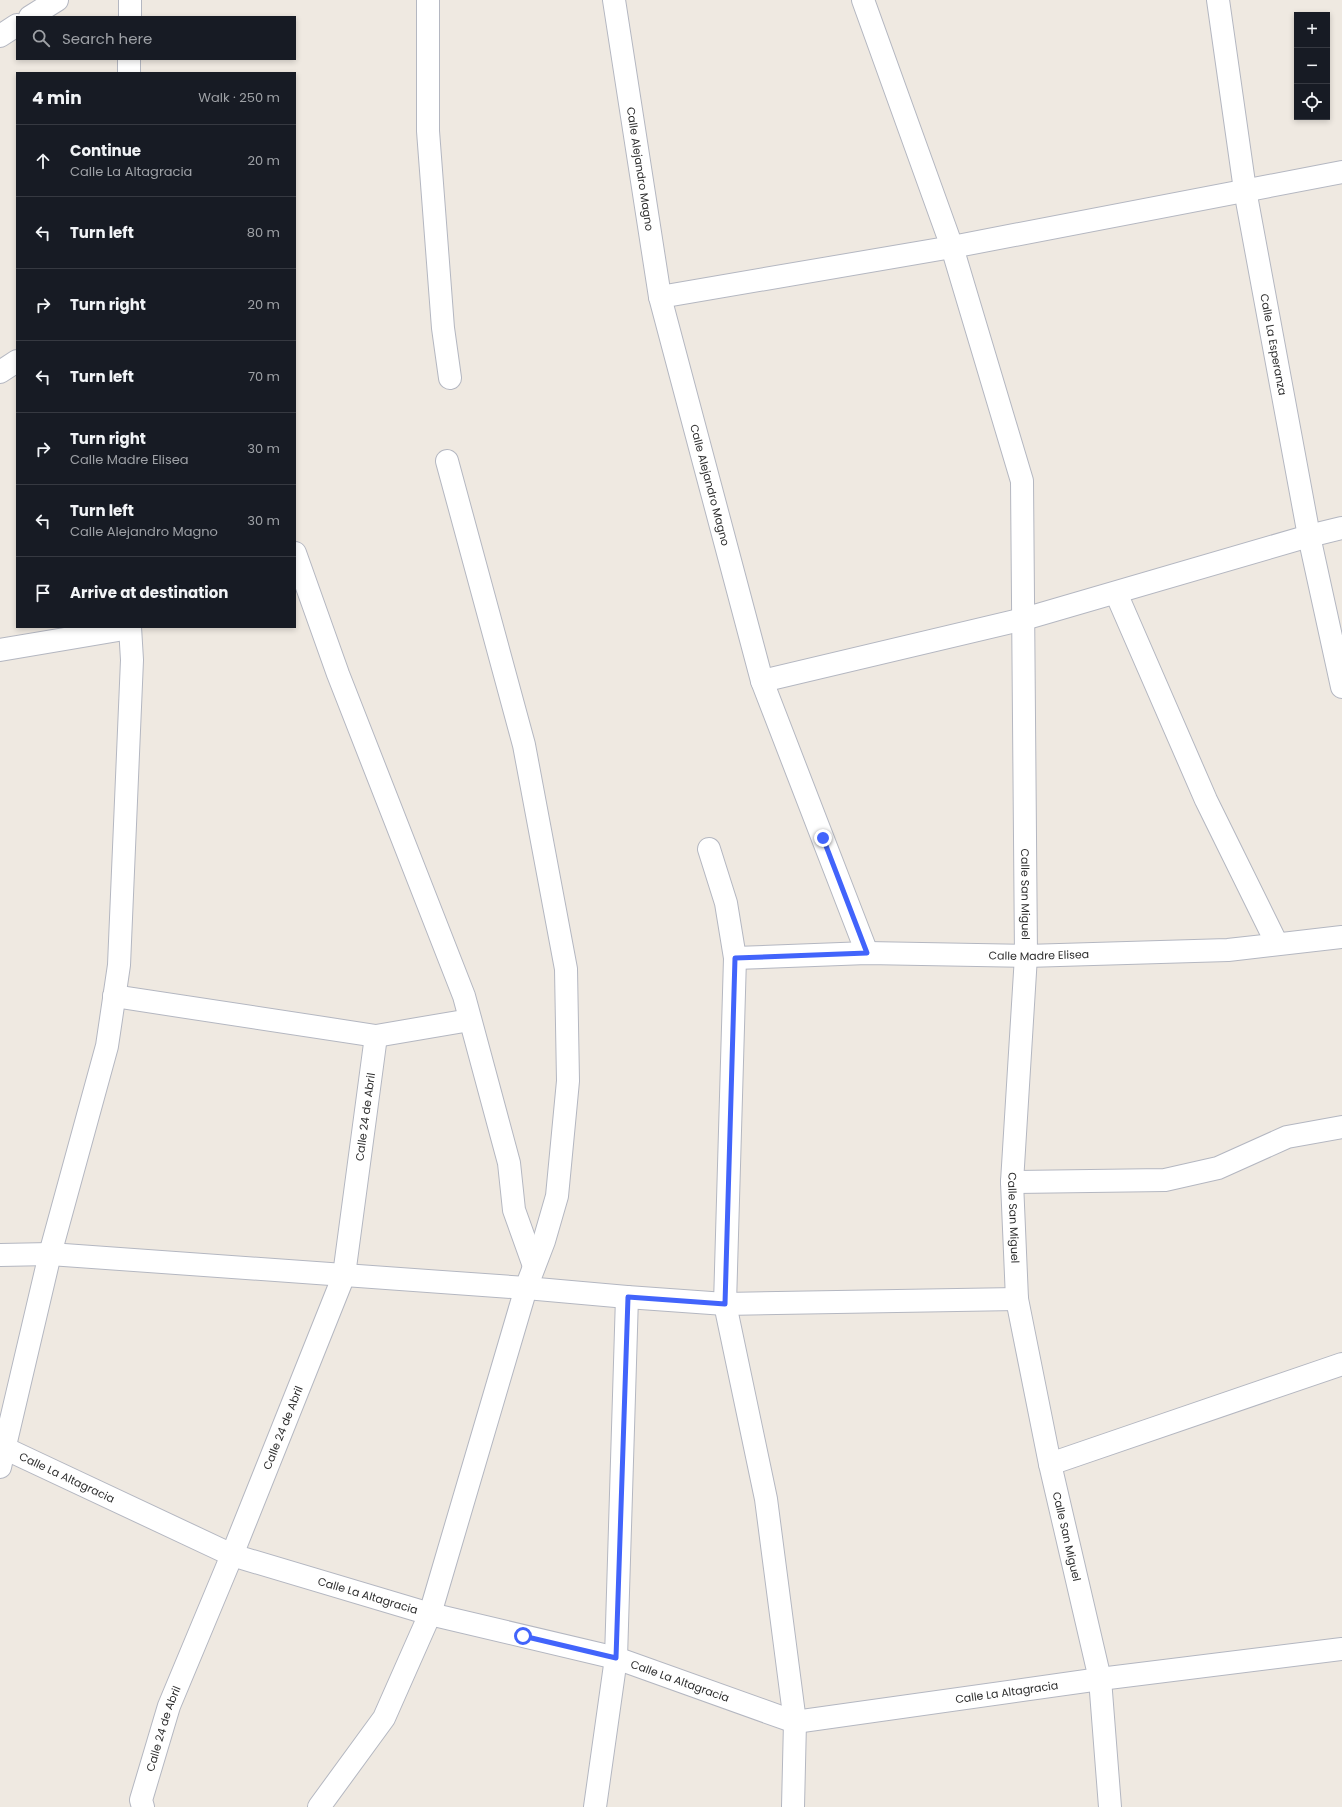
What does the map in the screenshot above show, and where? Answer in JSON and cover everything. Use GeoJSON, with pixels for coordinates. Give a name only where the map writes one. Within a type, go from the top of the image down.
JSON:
{"type":"FeatureCollection","features":[{"type":"Feature","properties":{"kind":"street"},"geometry":{"type":"LineString","coordinates":[[32,16],[57,0]]}},
{"type":"Feature","properties":{"kind":"street"},"geometry":{"type":"LineString","coordinates":[[130,0],[130,16]]}},
{"type":"Feature","properties":{"kind":"street"},"geometry":{"type":"LineString","coordinates":[[428,0],[428,131],[443,328],[450,378]]}},
{"type":"Feature","properties":{"kind":"street","name":"Calle Alejandro Magno"},"geometry":{"type":"LineString","coordinates":[[614,0],[660,297],[762,681],[867,953]]}},
{"type":"Feature","properties":{"kind":"street","name":"Calle San Miguel"},"geometry":{"type":"LineString","coordinates":[[863,0],[952,247],[1022,481],[1026,956],[1012,1182],[1017,1299],[1050,1464],[1100,1679],[1110,1807]]}},
{"type":"Feature","properties":{"kind":"street","name":"Calle La Esperanza"},"geometry":{"type":"LineString","coordinates":[[1218,0],[1245,190],[1309,536],[1342,687]]}},
{"type":"Feature","properties":{"kind":"street"},"geometry":{"type":"LineString","coordinates":[[0,36],[16,26]]}},
{"type":"Feature","properties":{"kind":"street"},"geometry":{"type":"LineString","coordinates":[[129,60],[129,72]]}},
{"type":"Feature","properties":{"kind":"street"},"geometry":{"type":"LineString","coordinates":[[660,297],[952,247],[1342,172]]}},
{"type":"Feature","properties":{"kind":"street"},"geometry":{"type":"LineString","coordinates":[[0,372],[16,362]]}},
{"type":"Feature","properties":{"kind":"street"},"geometry":{"type":"LineString","coordinates":[[319,1807],[384,1718],[430,1614],[526,1288],[544,1241],[557,1196],[568,1081],[566,969],[524,745],[447,461]]}},
{"type":"Feature","properties":{"kind":"street"},"geometry":{"type":"LineString","coordinates":[[762,681],[1024,619],[1309,536],[1342,528]]}},
{"type":"Feature","properties":{"kind":"street"},"geometry":{"type":"LineString","coordinates":[[296,556],[338,674],[464,996],[509,1163],[514,1210],[534,1266]]}},
{"type":"Feature","properties":{"kind":"street"},"geometry":{"type":"LineString","coordinates":[[1116,592],[1206,800],[1277,944]]}},
{"type":"Feature","properties":{"kind":"street"},"geometry":{"type":"LineString","coordinates":[[0,650],[130,628],[132,660],[119,965],[107,1046],[50,1254],[2,1454]]}},
{"type":"Feature","properties":{"kind":"street"},"geometry":{"type":"LineString","coordinates":[[709,849],[726,903],[735,958],[725,1304],[766,1499],[795,1722],[793,1807]]}},
{"type":"Feature","properties":{"kind":"street","name":"Calle Madre Elisea"},"geometry":{"type":"LineString","coordinates":[[735,958],[867,953],[1026,956],[1228,950],[1342,937]]}},
{"type":"Feature","properties":{"kind":"street"},"geometry":{"type":"LineString","coordinates":[[114,996],[376,1036],[470,1020]]}},
{"type":"Feature","properties":{"kind":"street","name":"Calle 24 de Abril"},"geometry":{"type":"LineString","coordinates":[[143,1807],[141,1800],[169,1706],[232,1555],[344,1275],[376,1036]]}},
{"type":"Feature","properties":{"kind":"street"},"geometry":{"type":"LineString","coordinates":[[1012,1182],[1165,1180],[1218,1168],[1287,1137],[1342,1127]]}},
{"type":"Feature","properties":{"kind":"street"},"geometry":{"type":"LineString","coordinates":[[0,1255],[50,1254],[526,1288],[725,1304],[1017,1299]]}},
{"type":"Feature","properties":{"kind":"street"},"geometry":{"type":"LineString","coordinates":[[595,1807],[616,1658],[628,1297]]}},
{"type":"Feature","properties":{"kind":"street"},"geometry":{"type":"LineString","coordinates":[[1050,1464],[1342,1364]]}},
{"type":"Feature","properties":{"kind":"street","name":"Calle La Altagracia"},"geometry":{"type":"LineString","coordinates":[[2,1454],[232,1555],[430,1614],[616,1658],[795,1722],[1100,1679],[1342,1649]]}},
{"type":"Feature","properties":{"kind":"route"},"geometry":{"type":"LineString","coordinates":[[523,1636],[616,1658],[628,1297],[725,1304],[735,958],[867,953],[823,838]]}}]}
